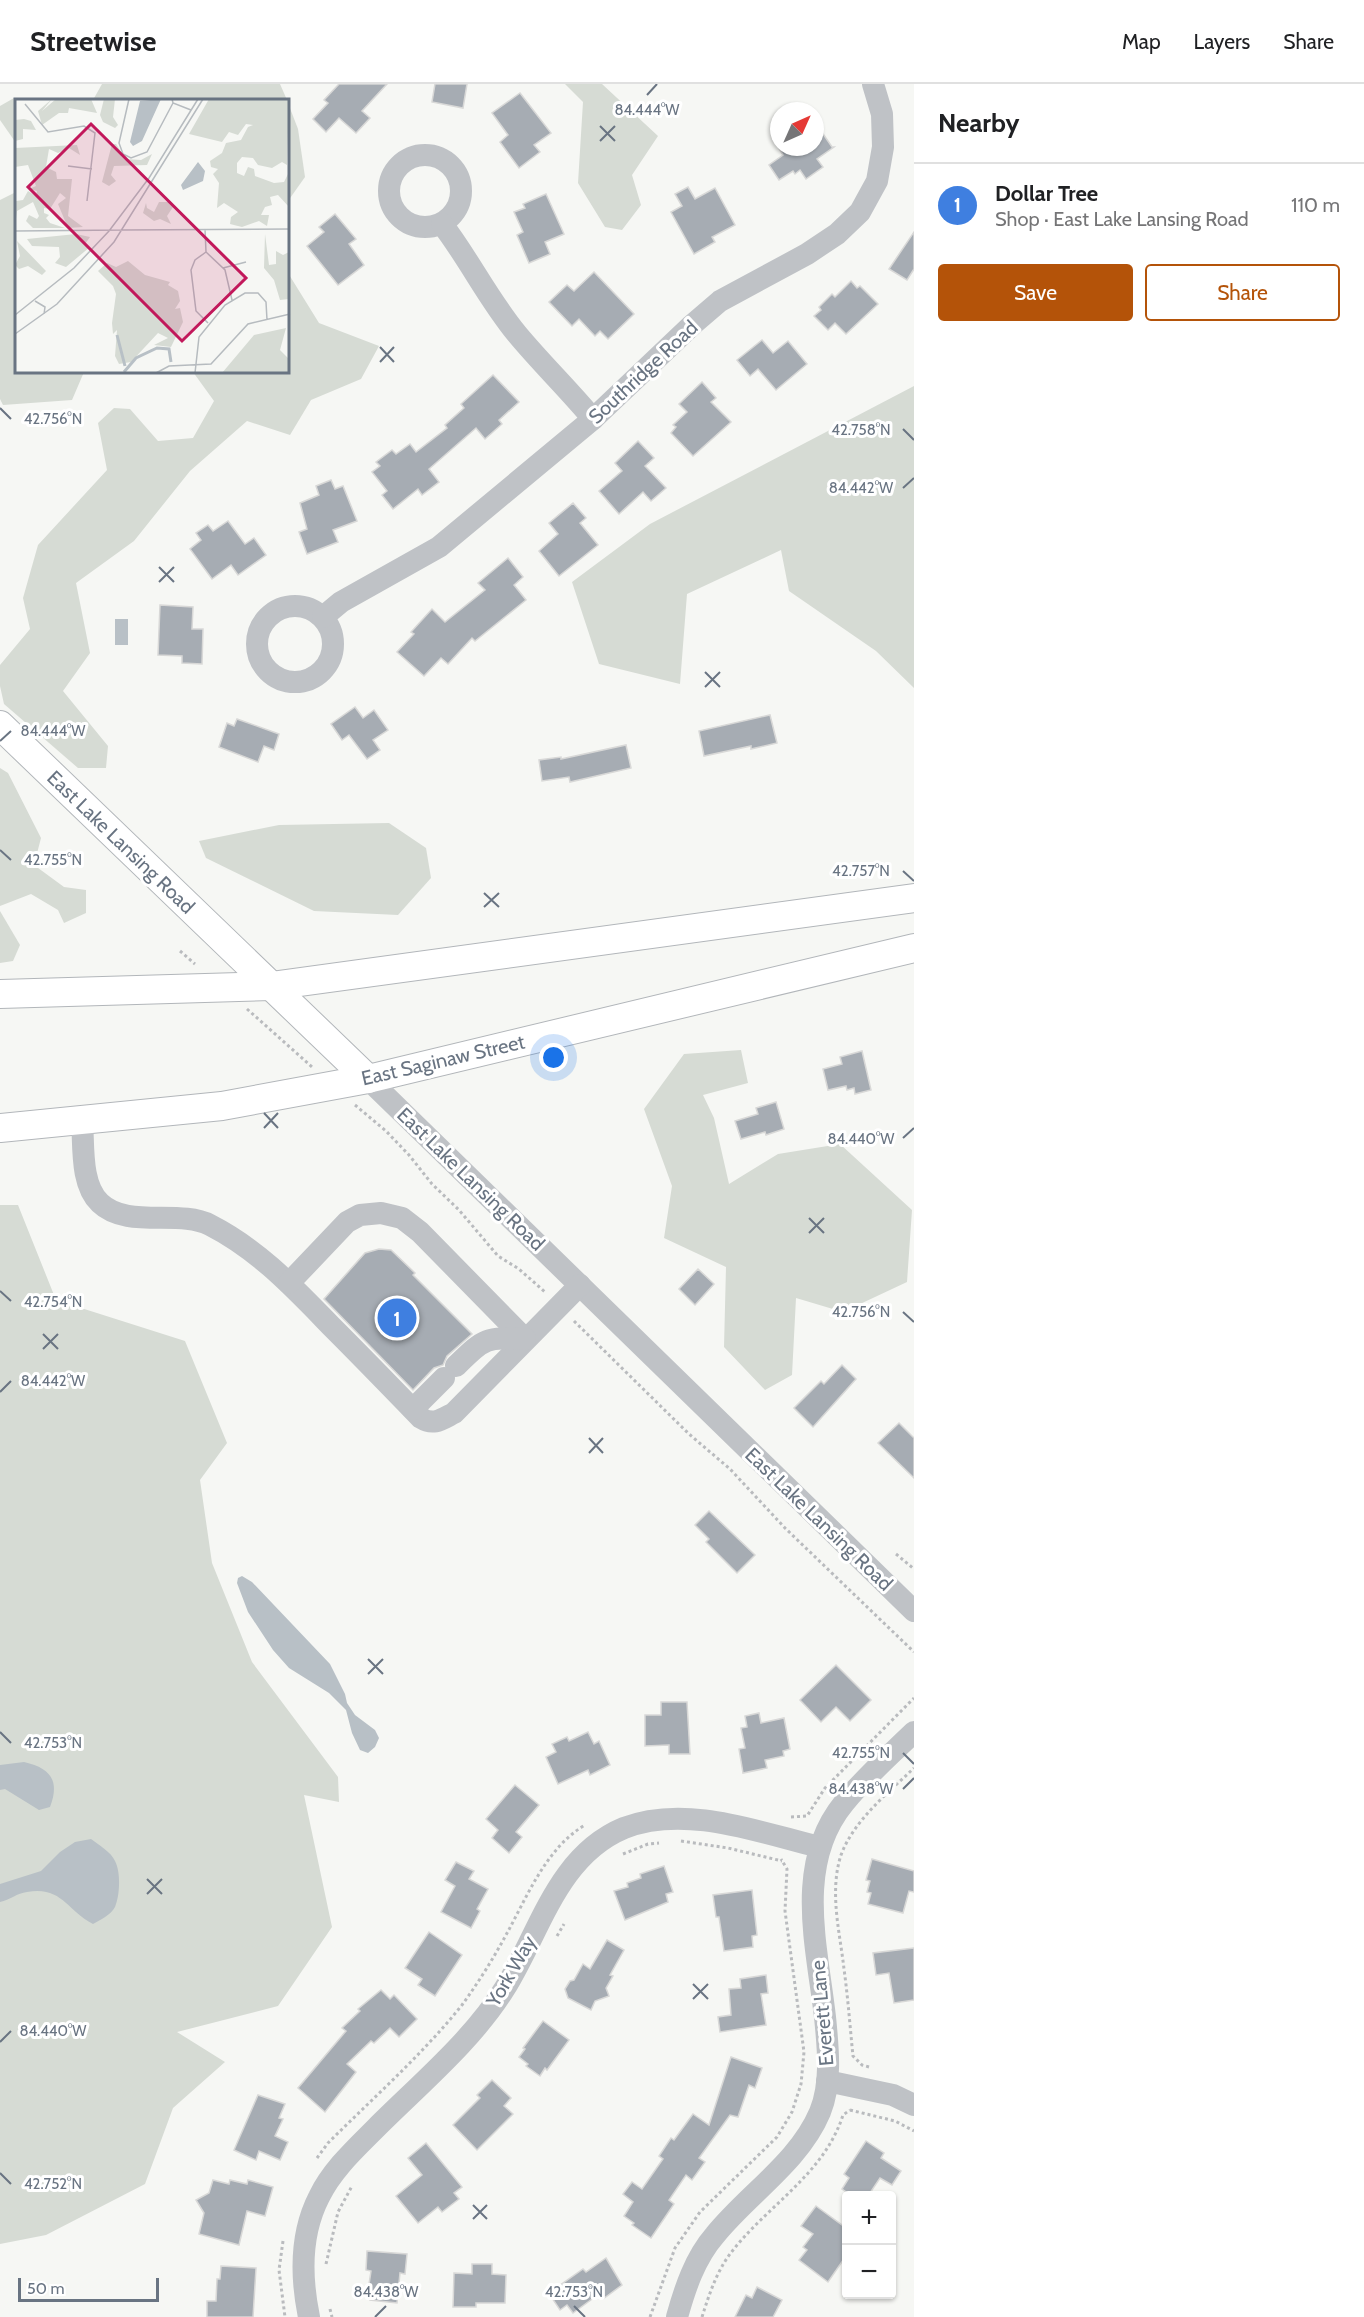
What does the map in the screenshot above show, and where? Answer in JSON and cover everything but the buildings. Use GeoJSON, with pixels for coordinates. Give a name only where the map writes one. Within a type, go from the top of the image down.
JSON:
{"type":"FeatureCollection","features":[{"type":"Feature","properties":{"kind":"main road","name":"East Lake Lansing Road"},"geometry":{"type":"LineString","coordinates":[[0,725],[368,1079]]}},
{"type":"Feature","properties":{"kind":"main road"},"geometry":{"type":"LineString","coordinates":[[0,994],[272,986],[914,898]]}},
{"type":"Feature","properties":{"kind":"main road","name":"East Saginaw Street"},"geometry":{"type":"LineString","coordinates":[[0,1128],[222,1106],[368,1079],[914,948]]}},
{"type":"Feature","properties":{"kind":"street","name":"Southridge Road"},"geometry":{"type":"LineString","coordinates":[[323,617],[341,602],[439,547],[593,419],[692,325],[720,302],[807,254],[837,234],[860,212],[877,181],[883,147],[882,114],[873,84]]}},
{"type":"Feature","properties":{"kind":"street"},"geometry":{"type":"LineString","coordinates":[[442,224],[461,249],[480,284],[517,334],[593,419]]}},
{"type":"Feature","properties":{"kind":"street","name":"East Lake Lansing Road"},"geometry":{"type":"LineString","coordinates":[[368,1079],[914,1611]]}},
{"type":"Feature","properties":{"kind":"street"},"geometry":{"type":"LineString","coordinates":[[82,1120],[86,1175],[100,1204],[125,1217],[169,1218],[207,1223],[243,1243],[289,1283],[429,1423],[438,1422],[454,1413],[580,1285]]}},
{"type":"Feature","properties":{"kind":"street"},"geometry":{"type":"LineString","coordinates":[[289,1283],[346,1222],[360,1215],[381,1213],[402,1218],[420,1232],[525,1339]]}},
{"type":"Feature","properties":{"kind":"street"},"geometry":{"type":"LineString","coordinates":[[413,1409],[480,1344],[495,1338],[525,1339]]}},
{"type":"Feature","properties":{"kind":"street","name":"Everett Lane"},"geometry":{"type":"LineString","coordinates":[[677,2317],[684,2292],[713,2237],[806,2139],[821,2111],[827,2081],[827,2040],[812,1900],[814,1869],[819,1847],[829,1825],[843,1804],[914,1732]]}},
{"type":"Feature","properties":{"kind":"street","name":"York Way"},"geometry":{"type":"LineString","coordinates":[[309,2317],[304,2291],[305,2238],[318,2199],[335,2171],[350,2154],[485,2016],[505,1988],[556,1889],[579,1860],[602,1840],[624,1828],[650,1821],[678,1818],[708,1820],[819,1847]]}},
{"type":"Feature","properties":{"kind":"street"},"geometry":{"type":"LineString","coordinates":[[827,2081],[892,2095],[914,2105]]}},
{"type":"Feature","properties":{"kind":"path"},"geometry":{"type":"LineString","coordinates":[[896,1554],[914,1569]]}},
{"type":"Feature","properties":{"kind":"path"},"geometry":{"type":"LineString","coordinates":[[858,2061],[853,2056],[837,1923],[837,1885],[841,1856],[856,1828],[914,1768]]}},
{"type":"Feature","properties":{"kind":"path"},"geometry":{"type":"LineString","coordinates":[[672,1840],[728,1848],[782,1861]]}},
{"type":"Feature","properties":{"kind":"path"},"geometry":{"type":"LineString","coordinates":[[650,2317],[675,2248],[700,2212],[777,2137],[792,2112],[801,2084],[804,2052],[785,1911],[786,1869],[781,1859],[791,1840]]}},
{"type":"Feature","properties":{"kind":"path"},"geometry":{"type":"LineString","coordinates":[[615,1858],[648,1844],[664,1842]]}},
{"type":"Feature","properties":{"kind":"path"},"geometry":{"type":"LineString","coordinates":[[555,1940],[565,1922]]}},
{"type":"Feature","properties":{"kind":"path"},"geometry":{"type":"LineString","coordinates":[[702,2317],[714,2281],[730,2254],[774,2207],[799,2185],[825,2153],[838,2130],[843,2115],[850,2110]]}},
{"type":"Feature","properties":{"kind":"path"},"geometry":{"type":"LineString","coordinates":[[325,2267],[338,2212],[355,2180]]}},
{"type":"Feature","properties":{"kind":"path"},"geometry":{"type":"LineString","coordinates":[[330,2308],[332,2317]]}},
{"type":"Feature","properties":{"kind":"shaded area"},"geometry":{"type":"Polygon","coordinates":[[[102,84],[280,84],[287,99],[94,99],[102,84]]]}},
{"type":"Feature","properties":{"kind":"shaded area"},"geometry":{"type":"Polygon","coordinates":[[[565,84],[602,84],[658,136],[632,175],[641,205],[622,230],[605,227],[578,183],[583,102],[565,84]]]}},
{"type":"Feature","properties":{"kind":"shaded area"},"geometry":{"type":"Polygon","coordinates":[[[15,100],[15,142],[0,120],[0,106],[15,100]]]}},
{"type":"Feature","properties":{"kind":"shaded area"},"geometry":{"type":"Polygon","coordinates":[[[290,108],[298,129],[305,177],[290,198],[290,108]]]}},
{"type":"Feature","properties":{"kind":"shaded area"},"geometry":{"type":"Polygon","coordinates":[[[15,192],[15,374],[83,374],[72,400],[3,405],[0,399],[0,200],[15,192]]]}},
{"type":"Feature","properties":{"kind":"shaded area"},"geometry":{"type":"Polygon","coordinates":[[[290,276],[319,323],[379,346],[361,379],[311,400],[290,435],[247,421],[190,471],[134,541],[76,583],[90,653],[63,691],[108,746],[106,768],[78,768],[4,704],[0,686],[0,665],[30,629],[23,598],[38,545],[107,470],[98,423],[114,408],[130,409],[158,441],[193,438],[214,401],[194,374],[290,374],[290,276]]]}},
{"type":"Feature","properties":{"kind":"shaded area"},"geometry":{"type":"Polygon","coordinates":[[[914,386],[914,688],[876,651],[789,591],[781,550],[687,594],[680,684],[599,664],[572,582],[650,524],[914,386]]]}},
{"type":"Feature","properties":{"kind":"shaded area"},"geometry":{"type":"Polygon","coordinates":[[[115,619],[128,619],[128,645],[115,645],[115,619]]]}},
{"type":"Feature","properties":{"kind":"shaded area"},"geometry":{"type":"Polygon","coordinates":[[[0,768],[8,773],[41,838],[34,865],[64,887],[86,890],[86,913],[64,923],[58,910],[31,894],[0,906],[0,768]]]}},
{"type":"Feature","properties":{"kind":"shaded area"},"geometry":{"type":"Polygon","coordinates":[[[389,823],[426,848],[431,878],[398,915],[314,911],[206,858],[199,841],[279,825],[389,823]]]}},
{"type":"Feature","properties":{"kind":"shaded area"},"geometry":{"type":"Polygon","coordinates":[[[0,911],[20,945],[13,961],[0,963],[0,911]]]}},
{"type":"Feature","properties":{"kind":"shaded area"},"geometry":{"type":"Polygon","coordinates":[[[741,1050],[748,1083],[703,1095],[714,1118],[729,1184],[778,1154],[840,1144],[912,1210],[907,1282],[843,1312],[796,1298],[792,1375],[765,1390],[724,1347],[726,1267],[664,1238],[672,1186],[644,1109],[684,1054],[741,1050]]]}},
{"type":"Feature","properties":{"kind":"shaded area"},"geometry":{"type":"Polygon","coordinates":[[[0,1205],[18,1205],[56,1300],[185,1341],[227,1443],[200,1480],[212,1563],[252,1662],[338,1777],[339,1802],[304,1795],[332,1927],[278,2006],[177,2032],[225,2062],[173,2108],[145,2184],[46,2235],[0,2244],[0,1205]]]}},
{"type":"Feature","properties":{"kind":"shaded area"},"geometry":{"type":"Polygon","coordinates":[[[242,1576],[252,1582],[330,1664],[347,1703],[355,1715],[375,1730],[379,1738],[375,1747],[368,1753],[360,1750],[352,1733],[346,1710],[329,1693],[289,1668],[273,1650],[248,1612],[237,1583],[238,1578],[242,1576]]]}},
{"type":"Feature","properties":{"kind":"shaded area"},"geometry":{"type":"Polygon","coordinates":[[[24,1762],[41,1768],[51,1777],[54,1790],[50,1807],[39,1810],[5,1789],[0,1790],[0,1765],[24,1762]]]}},
{"type":"Feature","properties":{"kind":"shaded area"},"geometry":{"type":"Polygon","coordinates":[[[91,1839],[111,1855],[118,1871],[117,1902],[113,1910],[105,1917],[93,1924],[48,1892],[23,1893],[0,1902],[0,1884],[41,1871],[60,1852],[75,1842],[91,1839]]]}},
{"type":"Feature","properties":{"kind":"place","name":"Dollar Tree"},"geometry":{"type":"Point","coordinates":[397,1318]}}]}
